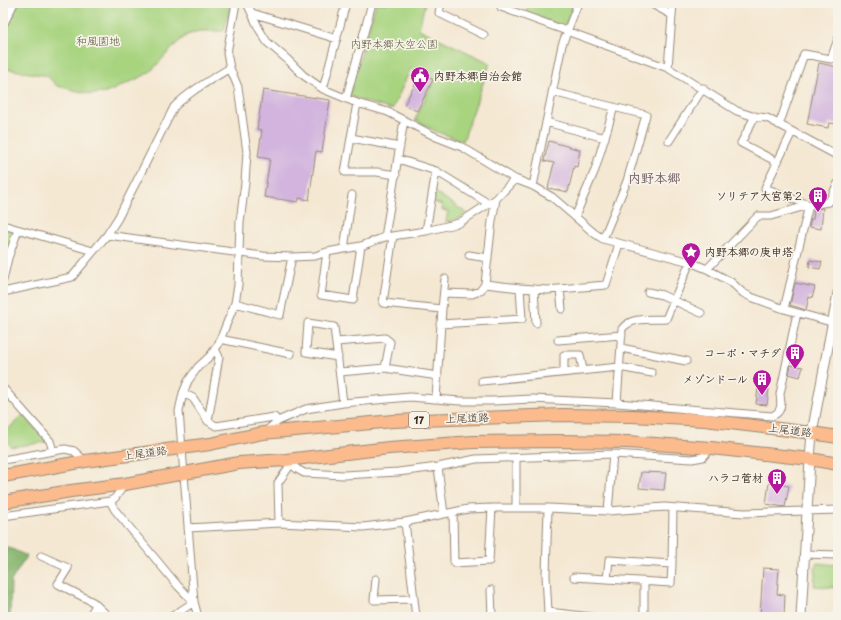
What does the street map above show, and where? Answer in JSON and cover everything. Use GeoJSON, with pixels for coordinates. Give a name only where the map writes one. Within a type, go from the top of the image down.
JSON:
{"type":"FeatureCollection","features":[{"type":"Feature","properties":{"kind":"highway","name":"上尾道路"},"geometry":{"type":"LineString","coordinates":[[3,476],[85,461],[210,444],[263,433],[393,422],[562,415],[632,416],[705,420],[838,437]]}},
{"type":"Feature","properties":{"kind":"highway"},"geometry":{"type":"LineString","coordinates":[[3,502],[125,484],[239,463],[289,462],[389,448],[473,442],[628,442],[711,448],[810,459],[838,464]]}},
{"type":"Feature","properties":{"kind":"street"},"geometry":{"type":"LineString","coordinates":[[198,617],[194,602],[179,411],[183,393],[188,381],[198,367],[210,356],[220,339],[235,303],[238,285],[238,253],[247,152],[238,87],[230,68],[227,53],[236,3]]}},
{"type":"Feature","properties":{"kind":"street"},"geometry":{"type":"LineString","coordinates":[[247,3],[267,42],[303,75],[324,88],[357,103],[388,112],[434,136],[462,147],[515,179],[533,186],[552,197],[603,239],[690,262],[731,282],[738,289],[751,297],[784,309],[835,324]]}},
{"type":"Feature","properties":{"kind":"street"},"geometry":{"type":"LineString","coordinates":[[324,88],[346,3]]}},
{"type":"Feature","properties":{"kind":"street"},"geometry":{"type":"LineString","coordinates":[[346,98],[372,3]]}},
{"type":"Feature","properties":{"kind":"street"},"geometry":{"type":"LineString","coordinates":[[441,3],[439,13],[484,35]]}},
{"type":"Feature","properties":{"kind":"street"},"geometry":{"type":"LineString","coordinates":[[533,186],[562,45],[566,30],[578,3]]}},
{"type":"Feature","properties":{"kind":"street"},"geometry":{"type":"LineString","coordinates":[[650,3],[672,15]]}},
{"type":"Feature","properties":{"kind":"street"},"geometry":{"type":"LineString","coordinates":[[668,68],[673,3]]}},
{"type":"Feature","properties":{"kind":"street"},"geometry":{"type":"LineString","coordinates":[[3,23],[11,6]]}},
{"type":"Feature","properties":{"kind":"street"},"geometry":{"type":"LineString","coordinates":[[501,7],[668,68],[703,88],[737,111],[767,118],[838,156]]}},
{"type":"Feature","properties":{"kind":"street"},"geometry":{"type":"LineString","coordinates":[[252,13],[337,39]]}},
{"type":"Feature","properties":{"kind":"street"},"geometry":{"type":"LineString","coordinates":[[779,125],[804,54],[830,59],[838,39]]}},
{"type":"Feature","properties":{"kind":"street"},"geometry":{"type":"LineString","coordinates":[[3,292],[72,277],[107,235],[118,218],[174,107],[183,98],[230,68]]}},
{"type":"Feature","properties":{"kind":"street"},"geometry":{"type":"LineString","coordinates":[[669,141],[703,88]]}},
{"type":"Feature","properties":{"kind":"street"},"geometry":{"type":"LineString","coordinates":[[552,92],[646,115],[627,181],[603,239]]}},
{"type":"Feature","properties":{"kind":"street"},"geometry":{"type":"LineString","coordinates":[[357,103],[345,172],[377,172],[396,175]]}},
{"type":"Feature","properties":{"kind":"street"},"geometry":{"type":"LineString","coordinates":[[575,217],[595,170],[614,107]]}},
{"type":"Feature","properties":{"kind":"street"},"geometry":{"type":"LineString","coordinates":[[754,116],[741,143],[777,162]]}},
{"type":"Feature","properties":{"kind":"street"},"geometry":{"type":"LineString","coordinates":[[404,120],[396,175],[383,303],[442,309]]}},
{"type":"Feature","properties":{"kind":"street"},"geometry":{"type":"LineString","coordinates":[[546,122],[604,138]]}},
{"type":"Feature","properties":{"kind":"street"},"geometry":{"type":"LineString","coordinates":[[792,132],[765,188],[809,205]]}},
{"type":"Feature","properties":{"kind":"street"},"geometry":{"type":"LineString","coordinates":[[351,138],[400,147]]}},
{"type":"Feature","properties":{"kind":"street"},"geometry":{"type":"LineString","coordinates":[[398,159],[436,171],[489,204]]}},
{"type":"Feature","properties":{"kind":"street"},"geometry":{"type":"LineString","coordinates":[[426,231],[436,171]]}},
{"type":"Feature","properties":{"kind":"street"},"geometry":{"type":"LineString","coordinates":[[107,235],[263,256],[315,256],[344,248],[360,246],[389,237],[426,231],[460,223],[496,200],[515,179]]}},
{"type":"Feature","properties":{"kind":"street"},"geometry":{"type":"LineString","coordinates":[[707,269],[758,216],[771,216],[809,205],[829,202],[838,183]]}},
{"type":"Feature","properties":{"kind":"street"},"geometry":{"type":"LineString","coordinates":[[344,248],[352,195]]}},
{"type":"Feature","properties":{"kind":"street"},"geometry":{"type":"LineString","coordinates":[[444,293],[472,294],[480,292],[485,284],[492,221],[496,200]]}},
{"type":"Feature","properties":{"kind":"street"},"geometry":{"type":"LineString","coordinates":[[784,309],[809,205]]}},
{"type":"Feature","properties":{"kind":"street"},"geometry":{"type":"LineString","coordinates":[[3,225],[93,251]]}},
{"type":"Feature","properties":{"kind":"street"},"geometry":{"type":"LineString","coordinates":[[3,280],[8,258],[18,230]]}},
{"type":"Feature","properties":{"kind":"street"},"geometry":{"type":"LineString","coordinates":[[485,284],[547,290],[606,285],[619,244]]}},
{"type":"Feature","properties":{"kind":"street"},"geometry":{"type":"LineString","coordinates":[[327,252],[321,295],[353,300],[360,246]]}},
{"type":"Feature","properties":{"kind":"street"},"geometry":{"type":"LineString","coordinates":[[469,255],[488,258]]}},
{"type":"Feature","properties":{"kind":"street"},"geometry":{"type":"LineString","coordinates":[[235,303],[280,315],[292,257]]}},
{"type":"Feature","properties":{"kind":"street"},"geometry":{"type":"LineString","coordinates":[[617,403],[622,329],[625,324],[631,321],[666,319],[690,262]]}},
{"type":"Feature","properties":{"kind":"street"},"geometry":{"type":"LineString","coordinates":[[436,399],[440,324],[446,279]]}},
{"type":"Feature","properties":{"kind":"street"},"geometry":{"type":"LineString","coordinates":[[440,324],[522,319],[520,288]]}},
{"type":"Feature","properties":{"kind":"street"},"geometry":{"type":"LineString","coordinates":[[534,289],[536,322]]}},
{"type":"Feature","properties":{"kind":"street"},"geometry":{"type":"LineString","coordinates":[[560,289],[562,309]]}},
{"type":"Feature","properties":{"kind":"street"},"geometry":{"type":"LineString","coordinates":[[648,292],[662,295],[701,313]]}},
{"type":"Feature","properties":{"kind":"street"},"geometry":{"type":"LineString","coordinates":[[801,617],[806,512],[812,433],[835,324],[838,293]]}},
{"type":"Feature","properties":{"kind":"street"},"geometry":{"type":"LineString","coordinates":[[263,433],[278,421],[306,409],[343,403],[410,397],[474,401],[532,399],[617,403],[772,416],[776,415],[780,409],[780,394],[798,313]]}},
{"type":"Feature","properties":{"kind":"street"},"geometry":{"type":"LineString","coordinates":[[338,357],[306,352],[308,323],[334,327],[336,342],[338,357],[340,372],[343,403]]}},
{"type":"Feature","properties":{"kind":"street"},"geometry":{"type":"LineString","coordinates":[[558,340],[622,335]]}},
{"type":"Feature","properties":{"kind":"street"},"geometry":{"type":"LineString","coordinates":[[336,342],[385,338],[390,342],[385,368]]}},
{"type":"Feature","properties":{"kind":"street"},"geometry":{"type":"LineString","coordinates":[[220,339],[291,354]]}},
{"type":"Feature","properties":{"kind":"street"},"geometry":{"type":"LineString","coordinates":[[621,348],[686,361]]}},
{"type":"Feature","properties":{"kind":"street"},"geometry":{"type":"LineString","coordinates":[[208,421],[220,357],[215,349]]}},
{"type":"Feature","properties":{"kind":"street"},"geometry":{"type":"LineString","coordinates":[[564,372],[564,355],[580,354],[583,370]]}},
{"type":"Feature","properties":{"kind":"street"},"geometry":{"type":"LineString","coordinates":[[482,381],[619,367],[652,373]]}},
{"type":"Feature","properties":{"kind":"street"},"geometry":{"type":"LineString","coordinates":[[340,372],[385,368],[438,376]]}},
{"type":"Feature","properties":{"kind":"street"},"geometry":{"type":"LineString","coordinates":[[4,391],[50,441],[53,451]]}},
{"type":"Feature","properties":{"kind":"street"},"geometry":{"type":"LineString","coordinates":[[183,393],[193,398],[208,421],[216,426],[274,418],[278,421]]}},
{"type":"Feature","properties":{"kind":"street"},"geometry":{"type":"LineString","coordinates":[[680,408],[705,420]]}},
{"type":"Feature","properties":{"kind":"street"},"geometry":{"type":"LineString","coordinates":[[279,523],[278,483],[289,462],[304,473],[398,472],[438,467],[476,459],[613,454],[692,459],[703,457],[711,448]]}},
{"type":"Feature","properties":{"kind":"street"},"geometry":{"type":"LineString","coordinates":[[3,460],[65,450],[74,451],[85,461]]}},
{"type":"Feature","properties":{"kind":"street"},"geometry":{"type":"LineString","coordinates":[[608,511],[613,454]]}},
{"type":"Feature","properties":{"kind":"street"},"geometry":{"type":"LineString","coordinates":[[516,458],[516,508]]}},
{"type":"Feature","properties":{"kind":"street"},"geometry":{"type":"LineString","coordinates":[[438,467],[444,514]]}},
{"type":"Feature","properties":{"kind":"street"},"geometry":{"type":"LineString","coordinates":[[3,516],[110,501],[115,498],[125,484]]}},
{"type":"Feature","properties":{"kind":"street"},"geometry":{"type":"LineString","coordinates":[[110,501],[115,510],[178,586],[194,602]]}},
{"type":"Feature","properties":{"kind":"street"},"geometry":{"type":"LineString","coordinates":[[188,528],[279,523],[363,527],[405,522],[468,509],[492,508],[548,508],[608,511],[673,508],[744,513],[838,510]]}},
{"type":"Feature","properties":{"kind":"street"},"geometry":{"type":"LineString","coordinates":[[453,512],[454,563],[489,561],[492,508]]}},
{"type":"Feature","properties":{"kind":"street"},"geometry":{"type":"LineString","coordinates":[[548,508],[546,575],[548,615],[592,617]]}},
{"type":"Feature","properties":{"kind":"street"},"geometry":{"type":"LineString","coordinates":[[574,578],[671,583],[673,508]]}},
{"type":"Feature","properties":{"kind":"street"},"geometry":{"type":"LineString","coordinates":[[405,522],[416,617]]}},
{"type":"Feature","properties":{"kind":"street"},"geometry":{"type":"LineString","coordinates":[[804,554],[838,556]]}},
{"type":"Feature","properties":{"kind":"street"},"geometry":{"type":"LineString","coordinates":[[41,556],[68,568],[58,584],[93,602],[109,617]]}},
{"type":"Feature","properties":{"kind":"street"},"geometry":{"type":"LineString","coordinates":[[607,579],[609,560],[672,564]]}},
{"type":"Feature","properties":{"kind":"street"},"geometry":{"type":"LineString","coordinates":[[376,578],[374,600],[414,599]]}},
{"type":"Feature","properties":{"kind":"street"},"geometry":{"type":"LineString","coordinates":[[644,581],[644,617]]}},
{"type":"Feature","properties":{"kind":"street"},"geometry":{"type":"LineString","coordinates":[[491,590],[492,617]]}},
{"type":"Feature","properties":{"kind":"street"},"geometry":{"type":"LineString","coordinates":[[171,617],[194,602]]}},
{"type":"Feature","properties":{"kind":"street"},"geometry":{"type":"LineString","coordinates":[[89,617],[96,605]]}},
{"type":"Feature","properties":{"kind":"green space","name":"和風園地"},"geometry":{"type":"Polygon","coordinates":[[[18,3],[231,3],[224,31],[199,31],[187,35],[177,43],[151,71],[143,76],[106,93],[90,94],[57,86],[47,76],[3,68],[3,33],[18,3]]]}},
{"type":"Feature","properties":{"kind":"green space","name":"内野本郷大空公園"},"geometry":{"type":"Polygon","coordinates":[[[376,3],[425,3],[419,29],[490,63],[463,141],[437,132],[415,120],[434,79],[411,68],[392,110],[349,96],[376,3]]]}},
{"type":"Feature","properties":{"kind":"green space"},"geometry":{"type":"Polygon","coordinates":[[[529,3],[575,3],[564,27],[526,12],[529,3]]]}},
{"type":"Feature","properties":{"kind":"green space"},"geometry":{"type":"Polygon","coordinates":[[[435,192],[467,213],[460,218],[446,222],[448,211],[442,210],[442,205],[433,202],[435,192]]]}},
{"type":"Feature","properties":{"kind":"green space"},"geometry":{"type":"Polygon","coordinates":[[[3,228],[13,232],[15,235],[3,269],[3,228]]]}},
{"type":"Feature","properties":{"kind":"green space"},"geometry":{"type":"Polygon","coordinates":[[[23,415],[47,442],[11,447],[3,434],[23,415]]]}},
{"type":"Feature","properties":{"kind":"green space"},"geometry":{"type":"Polygon","coordinates":[[[3,545],[27,556],[11,581],[10,617],[3,617],[3,545]]]}},
{"type":"Feature","properties":{"kind":"green space"},"geometry":{"type":"Polygon","coordinates":[[[816,563],[838,565],[838,588],[814,586],[816,563]]]}},
{"type":"Feature","properties":{"kind":"building"},"geometry":{"type":"Polygon","coordinates":[[[819,63],[838,67],[838,121],[837,124],[829,123],[828,128],[807,124],[819,63]]]}},
{"type":"Feature","properties":{"kind":"building"},"geometry":{"type":"Polygon","coordinates":[[[421,73],[433,80],[417,111],[404,105],[421,73]]]}},
{"type":"Feature","properties":{"kind":"building"},"geometry":{"type":"Polygon","coordinates":[[[263,90],[330,100],[322,152],[316,151],[309,200],[299,198],[298,202],[264,197],[270,159],[258,157],[262,130],[257,129],[263,90]]]}},
{"type":"Feature","properties":{"kind":"building"},"geometry":{"type":"Polygon","coordinates":[[[549,141],[580,150],[577,167],[574,166],[568,192],[548,188],[554,163],[544,161],[549,141]]]}},
{"type":"Feature","properties":{"kind":"building","name":"ソリテア大宮第２"},"geometry":{"type":"Polygon","coordinates":[[[823,208],[821,229],[809,227],[811,219],[813,219],[814,209],[823,208]]]}},
{"type":"Feature","properties":{"kind":"building"},"geometry":{"type":"Polygon","coordinates":[[[810,260],[822,262],[820,269],[809,267],[810,260]]]}},
{"type":"Feature","properties":{"kind":"building"},"geometry":{"type":"Polygon","coordinates":[[[795,283],[815,287],[812,298],[809,297],[806,310],[790,305],[795,283]]]}},
{"type":"Feature","properties":{"kind":"building","name":"コーポ・マチダ"},"geometry":{"type":"Polygon","coordinates":[[[791,365],[803,367],[800,377],[789,374],[791,365]]]}},
{"type":"Feature","properties":{"kind":"building","name":"メゾンドール"},"geometry":{"type":"Polygon","coordinates":[[[758,388],[769,389],[767,405],[756,404],[758,388]]]}},
{"type":"Feature","properties":{"kind":"building"},"geometry":{"type":"Polygon","coordinates":[[[641,472],[666,473],[664,490],[639,488],[641,472]]]}},
{"type":"Feature","properties":{"kind":"building","name":"ハラコ菅材"},"geometry":{"type":"Polygon","coordinates":[[[769,483],[789,486],[785,507],[766,504],[769,483]]]}},
{"type":"Feature","properties":{"kind":"building"},"geometry":{"type":"Polygon","coordinates":[[[763,568],[779,569],[777,594],[785,595],[784,617],[760,617],[763,568]]]}},
{"type":"Feature","properties":{"kind":"place","name":"内野本郷自治会館"},"geometry":{"type":"Point","coordinates":[420,93]}},
{"type":"Feature","properties":{"kind":"place","name":"ソリテア大宮第２"},"geometry":{"type":"Point","coordinates":[818,213]}},
{"type":"Feature","properties":{"kind":"place","name":"内野本郷の庚申塔"},"geometry":{"type":"Point","coordinates":[691,269]}},
{"type":"Feature","properties":{"kind":"place","name":"コーポ・マチダ"},"geometry":{"type":"Point","coordinates":[795,370]}},
{"type":"Feature","properties":{"kind":"place","name":"メゾンドール"},"geometry":{"type":"Point","coordinates":[762,396]}},
{"type":"Feature","properties":{"kind":"place","name":"ハラコ菅材"},"geometry":{"type":"Point","coordinates":[777,495]}},
{"type":"Feature","properties":{"kind":"district","name":"内野本郷"},"geometry":{"type":"Point","coordinates":[654,178]}}]}
